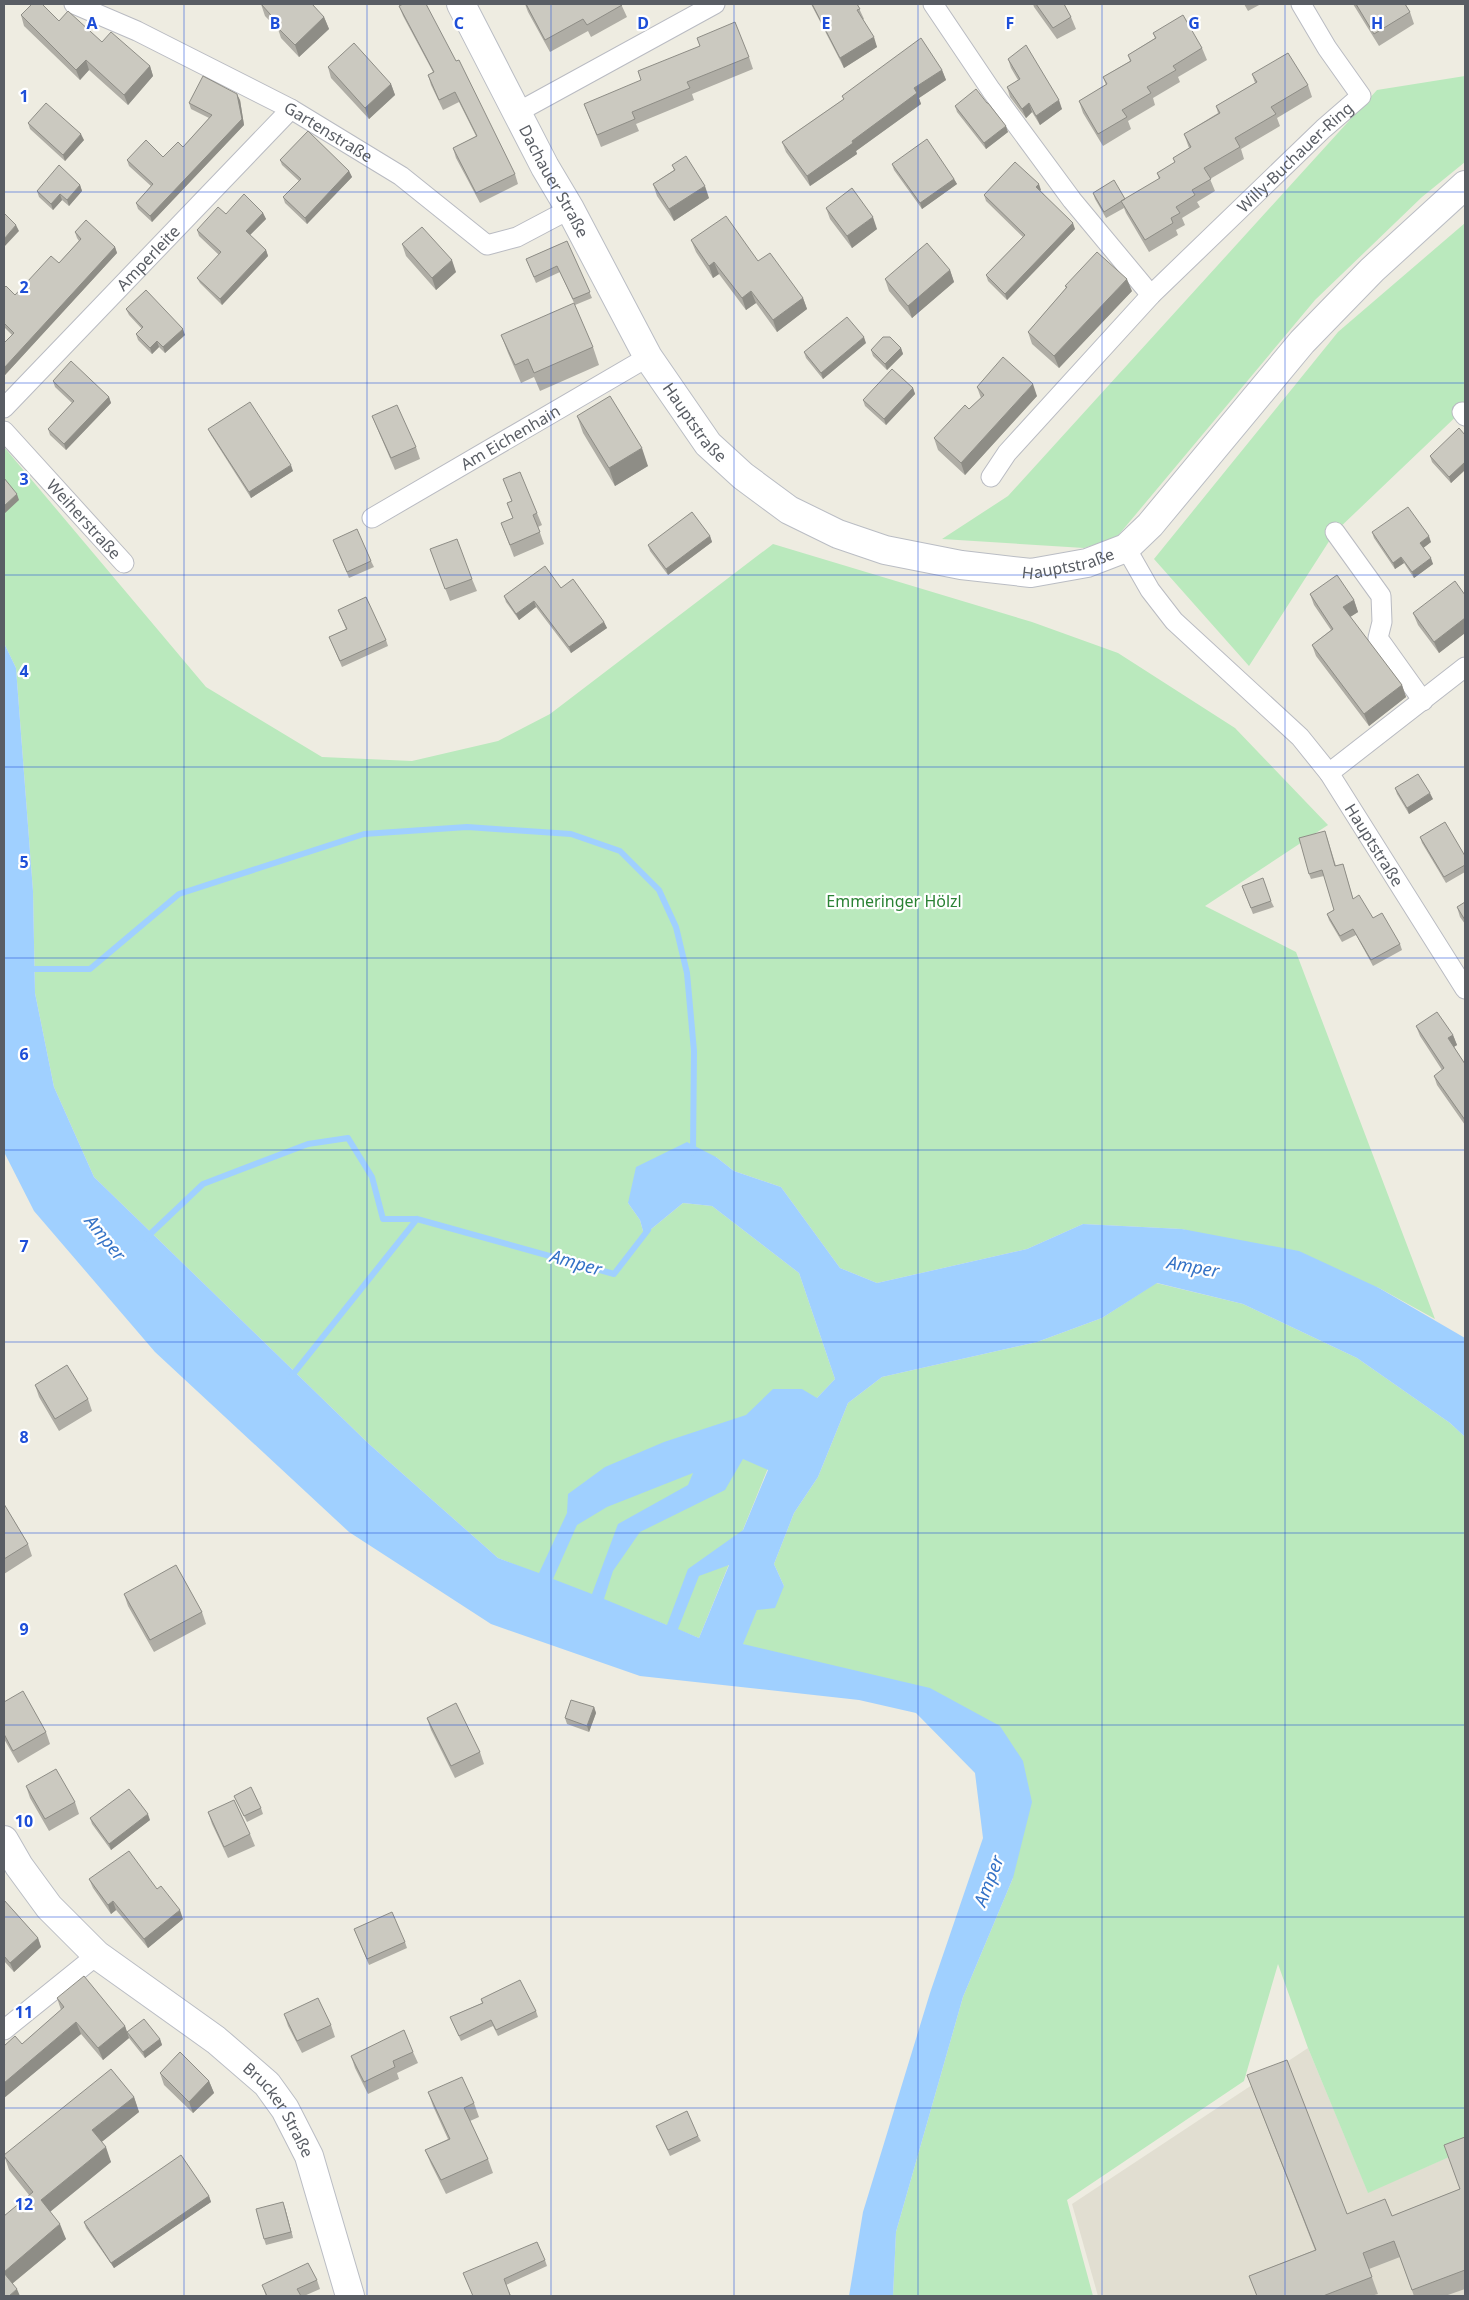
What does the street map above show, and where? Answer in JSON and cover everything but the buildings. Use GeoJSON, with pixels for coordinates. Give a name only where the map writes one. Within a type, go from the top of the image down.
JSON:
{"type":"FeatureCollection","features":[{"type":"Feature","properties":{"kind":"street","name":"Gartenstraße"},"geometry":{"type":"LineString","coordinates":[[74,4],[137,31],[291,109],[401,176],[487,245],[517,237],[570,209]]}},
{"type":"Feature","properties":{"kind":"street","name":"Dachauer Straße"},"geometry":{"type":"LineString","coordinates":[[461,4],[545,167],[570,209],[648,357]]}},
{"type":"Feature","properties":{"kind":"street"},"geometry":{"type":"LineString","coordinates":[[518,112],[715,4]]}},
{"type":"Feature","properties":{"kind":"street"},"geometry":{"type":"LineString","coordinates":[[933,4],[991,90],[1072,200],[1151,295]]}},
{"type":"Feature","properties":{"kind":"street","name":"Willy-Buchauer-Ring"},"geometry":{"type":"LineString","coordinates":[[991,477],[1007,453],[1151,295],[1323,129],[1361,96],[1327,48],[1301,4]]}},
{"type":"Feature","properties":{"kind":"street","name":"Amperleite"},"geometry":{"type":"LineString","coordinates":[[4,408],[291,109]]}},
{"type":"Feature","properties":{"kind":"street"},"geometry":{"type":"LineString","coordinates":[[1126,548],[1150,525],[1302,342],[1372,270],[1465,185]]}},
{"type":"Feature","properties":{"kind":"street","name":"Hauptstraße"},"geometry":{"type":"LineString","coordinates":[[648,357],[708,444],[742,476],[789,510],[838,534],[885,550],[961,565],[1031,573],[1087,563],[1126,548],[1150,590],[1174,621],[1300,736],[1329,773],[1465,989]]}},
{"type":"Feature","properties":{"kind":"street","name":"Am Eichenhain"},"geometry":{"type":"LineString","coordinates":[[372,518],[648,357]]}},
{"type":"Feature","properties":{"kind":"street","name":"Weiherstraße"},"geometry":{"type":"LineString","coordinates":[[4,431],[124,563]]}},
{"type":"Feature","properties":{"kind":"street"},"geometry":{"type":"LineString","coordinates":[[1335,532],[1381,596],[1382,622],[1378,638],[1423,701]]}},
{"type":"Feature","properties":{"kind":"street"},"geometry":{"type":"LineString","coordinates":[[1329,773],[1465,667]]}},
{"type":"Feature","properties":{"kind":"street","name":"Brucker Straße"},"geometry":{"type":"LineString","coordinates":[[4,1840],[19,1866],[50,1907],[97,1955],[216,2040],[267,2084],[285,2109],[309,2156],[350,2296]]}},
{"type":"Feature","properties":{"kind":"street"},"geometry":{"type":"LineString","coordinates":[[4,2030],[97,1955]]}},
{"type":"Feature","properties":{"kind":"shaded area"},"geometry":{"type":"Polygon","coordinates":[[[1308,2048],[1368,2192],[1465,2150],[1465,2296],[1098,2296],[1072,2204],[1308,2048]]]}},
{"type":"Feature","properties":{"kind":"green space"},"geometry":{"type":"Polygon","coordinates":[[[1465,76],[1465,162],[1422,197],[1315,300],[1116,538],[1084,548],[942,539],[1008,496],[1377,90],[1465,76]]]}},
{"type":"Feature","properties":{"kind":"green space"},"geometry":{"type":"Polygon","coordinates":[[[1465,223],[1465,408],[1335,532],[1249,666],[1154,559],[1338,332],[1465,223]]]}},
{"type":"Feature","properties":{"kind":"green space","name":"Emmeringer Hölzl"},"geometry":{"type":"Polygon","coordinates":[[[4,447],[206,687],[322,757],[412,761],[498,741],[550,714],[773,544],[1032,622],[1118,653],[1235,728],[1328,825],[1205,906],[1296,952],[1435,1319],[1379,1288],[1182,1229],[1083,1224],[1027,1249],[877,1283],[840,1268],[781,1187],[734,1171],[716,1157],[628,1203],[640,1220],[644,1235],[683,1203],[712,1206],[799,1273],[835,1379],[781,1436],[699,1638],[498,1558],[369,1444],[94,1177],[54,1087],[35,993],[33,891],[16,668],[4,643],[4,447]]]}},
{"type":"Feature","properties":{"kind":"green space"},"geometry":{"type":"Polygon","coordinates":[[[1156,1283],[1243,1304],[1357,1358],[1450,1423],[1465,1437],[1465,2150],[1368,2193],[1308,2048],[1278,1964],[1244,2081],[1067,2200],[1093,2296],[893,2296],[896,2232],[963,1997],[1013,1878],[1000,1726],[742,1644],[757,1609],[784,1586],[774,1564],[794,1513],[818,1477],[848,1403],[882,1377],[1037,1342],[1102,1318],[1156,1283]]]}},
{"type":"Feature","properties":{"kind":"water"},"geometry":{"type":"Polygon","coordinates":[[[4,643],[16,668],[33,891],[35,993],[54,1087],[94,1177],[369,1444],[498,1558],[539,1573],[567,1513],[568,1494],[605,1467],[664,1442],[746,1415],[773,1389],[802,1389],[817,1398],[835,1379],[799,1273],[712,1206],[683,1203],[644,1235],[640,1220],[628,1203],[636,1167],[687,1142],[716,1157],[734,1171],[781,1187],[840,1268],[877,1283],[1027,1249],[1083,1224],[1182,1229],[1299,1251],[1379,1288],[1465,1338],[1465,1437],[1450,1423],[1357,1358],[1243,1304],[1157,1283],[1102,1318],[1037,1342],[882,1377],[848,1403],[818,1477],[794,1513],[774,1564],[784,1586],[775,1608],[757,1610],[743,1644],[930,1688],[1000,1726],[1023,1761],[1032,1802],[1013,1878],[963,1997],[896,2232],[893,2296],[849,2296],[863,2212],[930,1993],[983,1838],[975,1773],[916,1713],[859,1700],[640,1676],[491,1624],[349,1532],[155,1352],[34,1211],[4,1152],[4,643]],[[743,1459],[725,1490],[640,1532],[613,1571],[604,1599],[667,1625],[688,1569],[743,1530],[768,1470],[743,1459]],[[693,1473],[607,1507],[577,1525],[553,1579],[592,1594],[618,1524],[688,1485],[693,1473]],[[729,1565],[699,1576],[678,1629],[699,1638],[729,1565]]]}},
{"type":"Feature","properties":{"kind":"waterway"},"geometry":{"type":"LineString","coordinates":[[35,969],[90,969],[179,894],[364,834],[467,827],[571,834],[620,851],[659,890],[676,927],[687,973],[694,1051],[693,1153]]}},
{"type":"Feature","properties":{"kind":"waterway"},"geometry":{"type":"LineString","coordinates":[[146,1238],[203,1184],[308,1144],[348,1138],[372,1177],[383,1219],[417,1219],[614,1274],[648,1230]]}},
{"type":"Feature","properties":{"kind":"waterway","name":"Amper"},"geometry":{"type":"LineString","coordinates":[[290,1378],[417,1219]]}}]}
